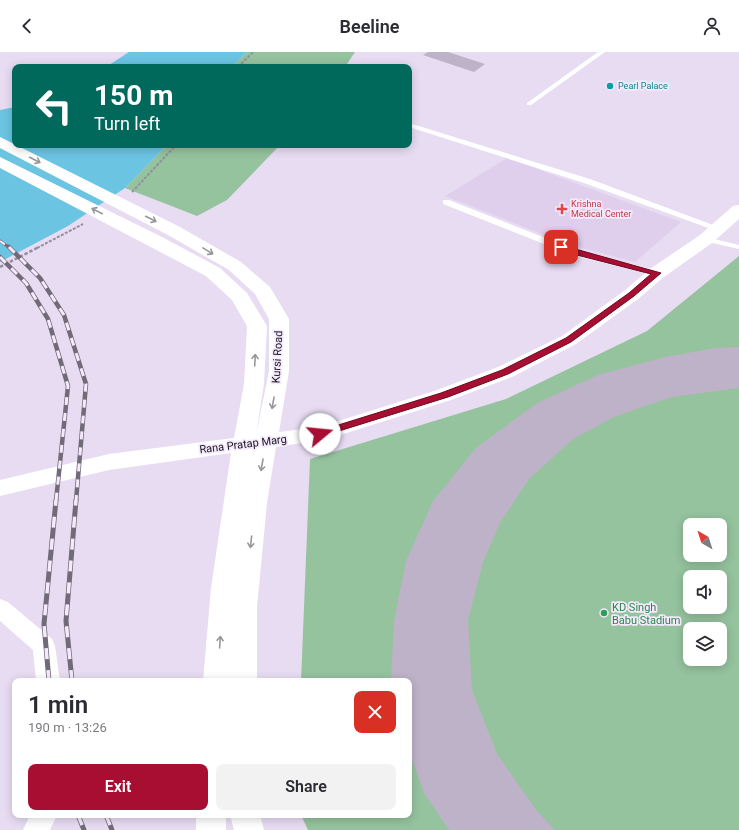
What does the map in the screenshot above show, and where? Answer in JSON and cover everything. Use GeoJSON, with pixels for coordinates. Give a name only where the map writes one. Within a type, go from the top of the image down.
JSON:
{"type":"FeatureCollection","features":[{"type":"Feature","properties":{"kind":"main road","name":"Kursi Road"},"geometry":{"type":"LineString","coordinates":[[0,142],[174,231],[234,266],[263,291],[279,319],[279,371],[269,426],[245,500],[224,588],[217,678]]}},
{"type":"Feature","properties":{"kind":"main road","name":"Kursi Road"},"geometry":{"type":"LineString","coordinates":[[0,162],[156,241],[212,272],[240,298],[257,326],[254,384],[246,426],[243,678]]}},
{"type":"Feature","properties":{"kind":"main road","name":"Rana Pratap Marg"},"geometry":{"type":"LineString","coordinates":[[0,488],[108,462],[320,434],[444,395],[505,372],[568,340],[631,295],[657,273],[711,234],[739,210]]}},
{"type":"Feature","properties":{"kind":"main road"},"geometry":{"type":"LineString","coordinates":[[211,818],[211,830]]}},
{"type":"Feature","properties":{"kind":"main road"},"geometry":{"type":"LineString","coordinates":[[246,818],[249,830]]}},
{"type":"Feature","properties":{"kind":"street"},"geometry":{"type":"LineString","coordinates":[[0,608],[44,646],[48,678]]}},
{"type":"Feature","properties":{"kind":"street"},"geometry":{"type":"LineString","coordinates":[[36,830],[42,818]]}},
{"type":"Feature","properties":{"kind":"lane"},"geometry":{"type":"LineString","coordinates":[[529,104],[602,52]]}},
{"type":"Feature","properties":{"kind":"lane"},"geometry":{"type":"LineString","coordinates":[[412,126],[587,181],[739,247]]}},
{"type":"Feature","properties":{"kind":"lane"},"geometry":{"type":"LineString","coordinates":[[446,202],[576,253],[657,273]]}},
{"type":"Feature","properties":{"kind":"path"},"geometry":{"type":"LineString","coordinates":[[241,64],[253,52]]}},
{"type":"Feature","properties":{"kind":"shaded area","name":"Krishna Medical Center"},"geometry":{"type":"Polygon","coordinates":[[[507,158],[681,222],[635,262],[567,244],[445,196],[507,158]]]}},
{"type":"Feature","properties":{"kind":"green space"},"geometry":{"type":"Polygon","coordinates":[[[247,52],[355,52],[347,64],[235,64],[247,52]]]}},
{"type":"Feature","properties":{"kind":"green space"},"geometry":{"type":"Polygon","coordinates":[[[164,148],[277,148],[227,200],[197,216],[125,188],[164,148]]]}},
{"type":"Feature","properties":{"kind":"green space"},"geometry":{"type":"Polygon","coordinates":[[[739,256],[739,830],[308,830],[302,818],[412,818],[412,678],[301,678],[310,459],[506,399],[647,331],[739,256]]]}},
{"type":"Feature","properties":{"kind":"water"},"geometry":{"type":"Polygon","coordinates":[[[129,52],[247,52],[235,64],[111,64],[129,52]]]}},
{"type":"Feature","properties":{"kind":"water"},"geometry":{"type":"Polygon","coordinates":[[[12,108],[12,148],[164,148],[125,188],[68,226],[0,262],[0,110],[12,108]]]}},
{"type":"Feature","properties":{"kind":"building"},"geometry":{"type":"Polygon","coordinates":[[[428,52],[448,52],[485,64],[474,72],[423,55],[428,52]]]}},
{"type":"Feature","properties":{"kind":"building"},"geometry":{"type":"Polygon","coordinates":[[[739,347],[739,388],[672,397],[616,416],[573,439],[529,479],[500,523],[483,562],[468,620],[472,690],[497,754],[537,811],[555,830],[449,830],[424,793],[412,759],[412,678],[391,678],[394,621],[406,561],[433,501],[476,448],[537,403],[598,375],[665,357],[715,348],[739,347]]]}},
{"type":"Feature","properties":{"kind":"railway"},"geometry":{"type":"LineString","coordinates":[[0,241],[10,248]]}},
{"type":"Feature","properties":{"kind":"railway"},"geometry":{"type":"LineString","coordinates":[[10,248],[40,278],[64,315],[86,384],[76,501]]}},
{"type":"Feature","properties":{"kind":"railway"},"geometry":{"type":"LineString","coordinates":[[0,257],[26,283],[48,319],[68,386],[56,501]]}},
{"type":"Feature","properties":{"kind":"railway"},"geometry":{"type":"LineString","coordinates":[[49,678],[44,624],[56,500]]}},
{"type":"Feature","properties":{"kind":"railway"},"geometry":{"type":"LineString","coordinates":[[72,678],[66,621],[76,500]]}},
{"type":"Feature","properties":{"kind":"railway"},"geometry":{"type":"LineString","coordinates":[[79,818],[84,830]]}},
{"type":"Feature","properties":{"kind":"railway"},"geometry":{"type":"LineString","coordinates":[[107,818],[112,830]]}},
{"type":"Feature","properties":{"kind":"place","name":"Pearl Palace"},"geometry":{"type":"Point","coordinates":[610,86]}},
{"type":"Feature","properties":{"kind":"place","name":"Krishna Medical Center"},"geometry":{"type":"Point","coordinates":[562,209]}},
{"type":"Feature","properties":{"kind":"place","name":"KD Singh Babu Stadium"},"geometry":{"type":"Point","coordinates":[604,613]}},
{"type":"Feature","properties":{"kind":"route"},"geometry":{"type":"LineString","coordinates":[[320,434],[444,395],[505,372],[568,340],[631,295],[657,273],[576,253],[561,247]]}}]}
